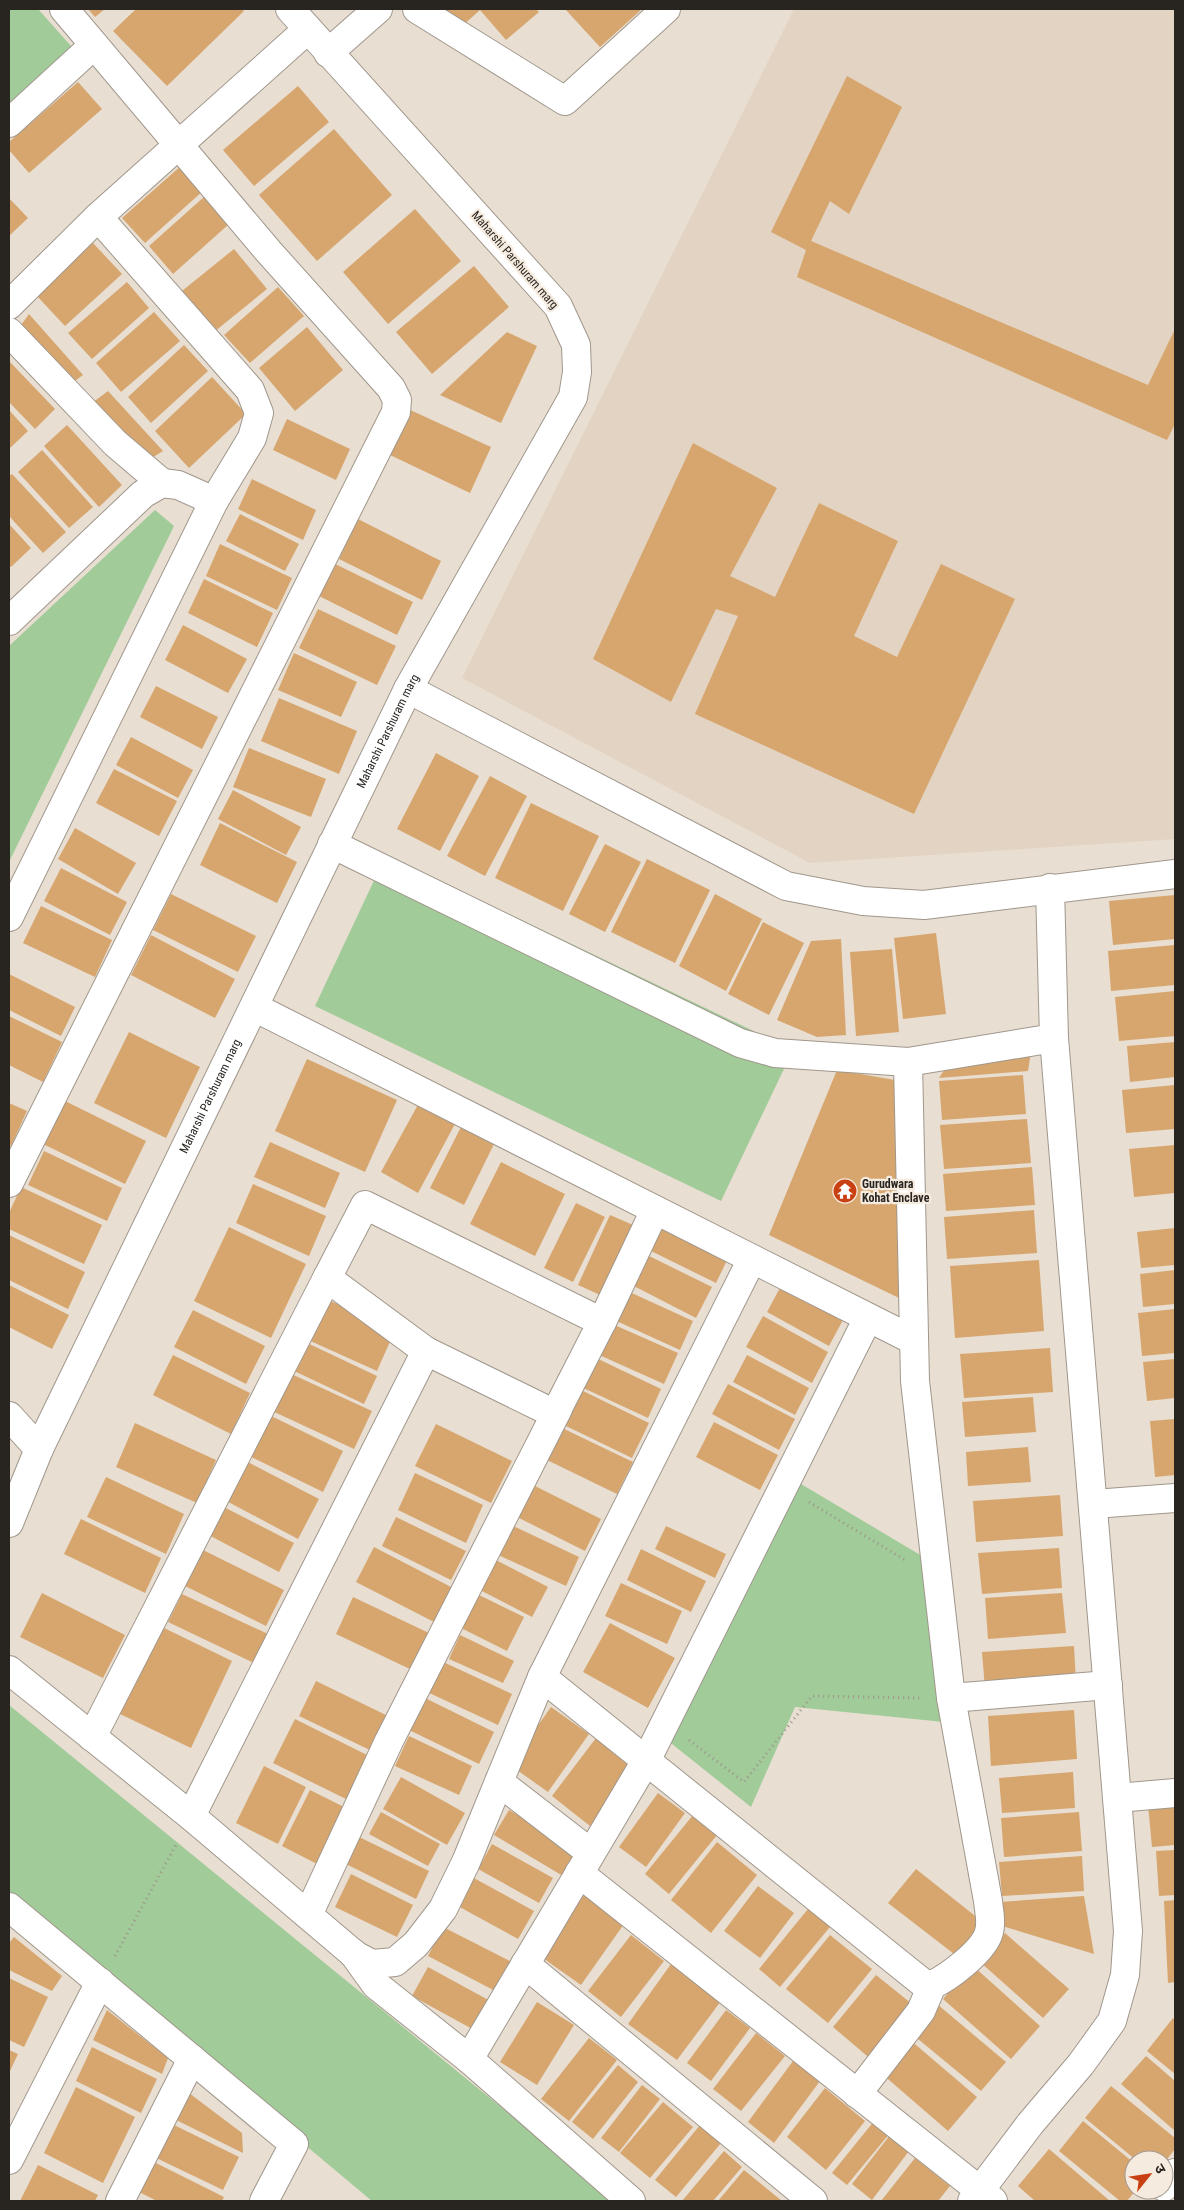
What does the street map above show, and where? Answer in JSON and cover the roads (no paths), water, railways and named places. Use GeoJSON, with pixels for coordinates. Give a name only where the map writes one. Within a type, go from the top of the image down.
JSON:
{"type":"FeatureCollection","features":[{"type":"Feature","properties":{"kind":"street"},"geometry":{"type":"LineString","coordinates":[[9,1183],[396,412],[397,400],[391,388],[269,252],[180,144],[64,9]]}},
{"type":"Feature","properties":{"kind":"street","name":"Maharshi Parshuram marg"},"geometry":{"type":"LineString","coordinates":[[9,1523],[38,1449],[408,689],[573,397],[577,372],[576,345],[558,306],[290,9]]}},
{"type":"Feature","properties":{"kind":"street"},"geometry":{"type":"LineString","coordinates":[[328,53],[378,9]]}},
{"type":"Feature","properties":{"kind":"street"},"geometry":{"type":"LineString","coordinates":[[417,9],[565,101],[666,9]]}},
{"type":"Feature","properties":{"kind":"street"},"geometry":{"type":"LineString","coordinates":[[9,305],[98,217],[308,29]]}},
{"type":"Feature","properties":{"kind":"street"},"geometry":{"type":"LineString","coordinates":[[9,123],[94,45]]}},
{"type":"Feature","properties":{"kind":"street"},"geometry":{"type":"LineString","coordinates":[[9,917],[214,501],[252,438],[258,413],[250,390],[98,217]]}},
{"type":"Feature","properties":{"kind":"street"},"geometry":{"type":"LineString","coordinates":[[9,332],[115,443],[162,483]]}},
{"type":"Feature","properties":{"kind":"street"},"geometry":{"type":"LineString","coordinates":[[9,621],[143,494],[162,483],[178,484],[214,501]]}},
{"type":"Feature","properties":{"kind":"street"},"geometry":{"type":"LineString","coordinates":[[408,689],[786,886],[863,901],[924,904],[1175,874]]}},
{"type":"Feature","properties":{"kind":"street"},"geometry":{"type":"LineString","coordinates":[[332,844],[740,1043],[775,1053],[908,1062],[1054,1038]]}},
{"type":"Feature","properties":{"kind":"street"},"geometry":{"type":"LineString","coordinates":[[499,1782],[585,1863],[982,2198],[1030,2124],[1081,2064],[1112,2021],[1125,1974],[1128,1931],[1054,1038],[1050,888]]}},
{"type":"Feature","properties":{"kind":"street"},"geometry":{"type":"LineString","coordinates":[[254,1007],[913,1340]]}},
{"type":"Feature","properties":{"kind":"street"},"geometry":{"type":"LineString","coordinates":[[857,2094],[921,2011],[932,1986],[966,1962],[988,1934],[991,1920],[951,1698],[914,1381],[908,1062]]}},
{"type":"Feature","properties":{"kind":"street"},"geometry":{"type":"LineString","coordinates":[[92,1737],[365,1204],[602,1322]]}},
{"type":"Feature","properties":{"kind":"street"},"geometry":{"type":"LineString","coordinates":[[308,1915],[390,1741],[602,1322],[655,1210]]}},
{"type":"Feature","properties":{"kind":"street"},"geometry":{"type":"LineString","coordinates":[[9,1670],[191,1816],[352,1952],[372,1964],[395,1962],[416,1944],[443,1909],[466,1862],[542,1677],[752,1259]]}},
{"type":"Feature","properties":{"kind":"street"},"geometry":{"type":"LineString","coordinates":[[327,1278],[426,1351],[555,1414],[558,1408]]}},
{"type":"Feature","properties":{"kind":"street"},"geometry":{"type":"LineString","coordinates":[[469,2060],[646,1761],[868,1318]]}},
{"type":"Feature","properties":{"kind":"street"},"geometry":{"type":"LineString","coordinates":[[191,1816],[426,1351]]}},
{"type":"Feature","properties":{"kind":"street"},"geometry":{"type":"LineString","coordinates":[[9,1416],[38,1449]]}},
{"type":"Feature","properties":{"kind":"street"},"geometry":{"type":"LineString","coordinates":[[1094,1504],[1175,1498]]}},
{"type":"Feature","properties":{"kind":"street"},"geometry":{"type":"LineString","coordinates":[[542,1677],[923,1983],[932,1986]]}},
{"type":"Feature","properties":{"kind":"street"},"geometry":{"type":"LineString","coordinates":[[951,1698],[1108,1685]]}},
{"type":"Feature","properties":{"kind":"street"},"geometry":{"type":"LineString","coordinates":[[1117,1798],[1175,1792]]}},
{"type":"Feature","properties":{"kind":"street"},"geometry":{"type":"LineString","coordinates":[[9,1907],[294,2144],[264,2201]]}},
{"type":"Feature","properties":{"kind":"street"},"geometry":{"type":"LineString","coordinates":[[352,1952],[376,1985],[469,2060],[631,2201]]}},
{"type":"Feature","properties":{"kind":"street"},"geometry":{"type":"LineString","coordinates":[[525,1964],[813,2201]]}},
{"type":"Feature","properties":{"kind":"street"},"geometry":{"type":"LineString","coordinates":[[9,2160],[100,1982]]}},
{"type":"Feature","properties":{"kind":"street"},"geometry":{"type":"LineString","coordinates":[[120,2201],[192,2059]]}},
{"type":"Feature","properties":{"kind":"place","name":"Gurudwara Kohat Enclave"},"geometry":{"type":"Point","coordinates":[845,1191]}}]}
